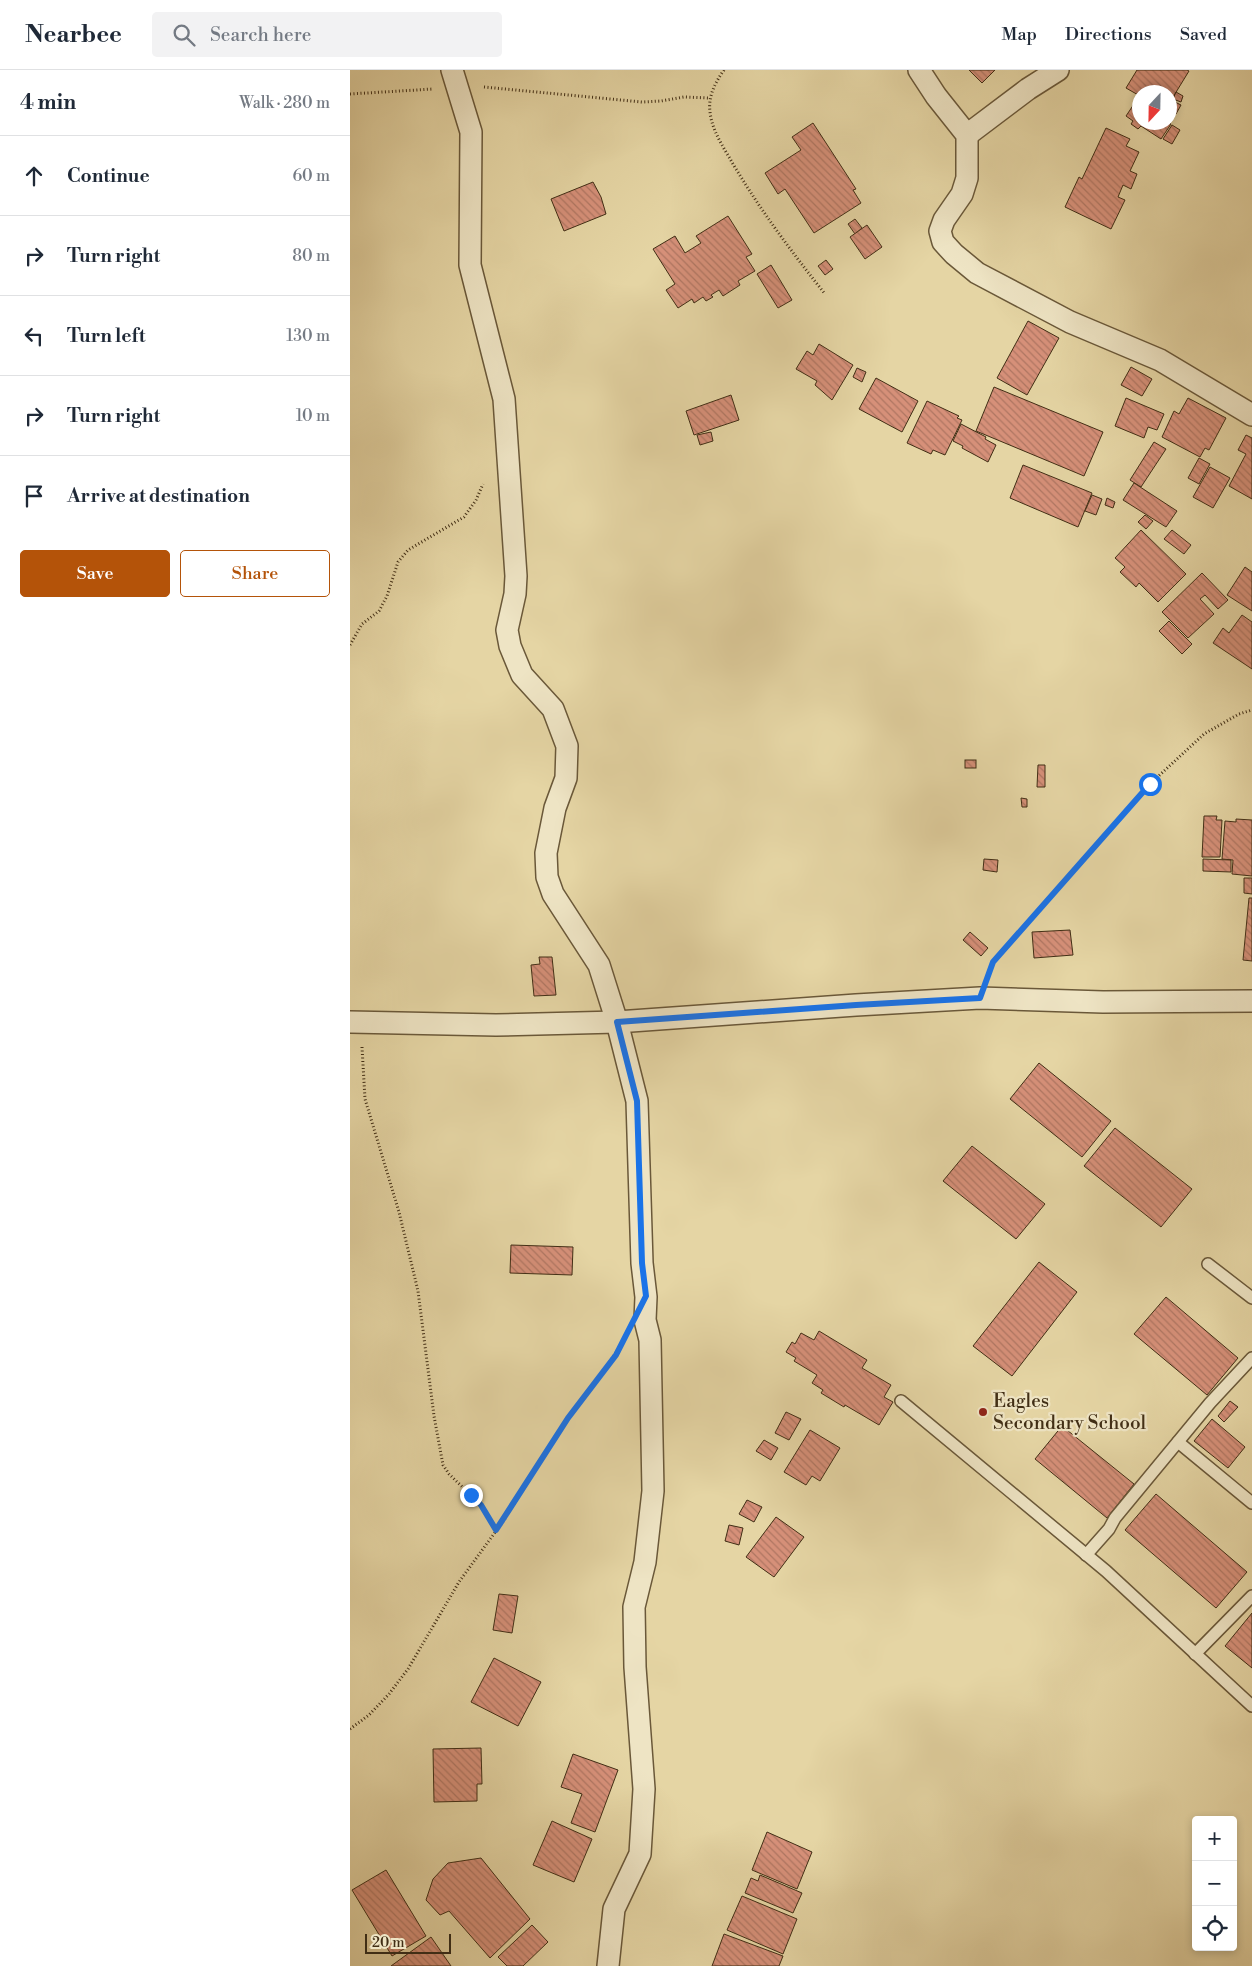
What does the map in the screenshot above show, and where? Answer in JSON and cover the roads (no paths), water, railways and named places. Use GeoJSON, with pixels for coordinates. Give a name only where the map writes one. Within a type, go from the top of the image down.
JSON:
{"type":"FeatureCollection","features":[{"type":"Feature","properties":{"kind":"street"},"geometry":{"type":"LineString","coordinates":[[919,70],[936,96],[967,135],[967,178],[962,194],[944,220],[940,231],[943,242],[954,254],[977,273],[1070,322],[1160,360],[1252,415]]}},
{"type":"Feature","properties":{"kind":"street"},"geometry":{"type":"LineString","coordinates":[[967,135],[1028,89],[1058,70]]}},
{"type":"Feature","properties":{"kind":"street"},"geometry":{"type":"LineString","coordinates":[[454,78],[471,132],[470,266],[504,398],[516,576],[507,630],[510,646],[522,675],[553,709],[567,746],[566,778],[555,808],[546,853],[547,877],[553,894],[599,965],[617,1022],[637,1101],[642,1263],[646,1296],[645,1320],[650,1340],[653,1491],[645,1562],[634,1608],[635,1666],[644,1790],[640,1854],[614,1909],[608,1966]]}},
{"type":"Feature","properties":{"kind":"street"},"geometry":{"type":"LineString","coordinates":[[356,1022],[496,1025],[617,1022],[846,1005],[980,998],[1103,1002],[1252,1001]]}},
{"type":"Feature","properties":{"kind":"lane"},"geometry":{"type":"LineString","coordinates":[[1208,1264],[1252,1298]]}},
{"type":"Feature","properties":{"kind":"lane"},"geometry":{"type":"LineString","coordinates":[[1086,1555],[1109,1530],[1115,1518],[1210,1403],[1252,1358]]}},
{"type":"Feature","properties":{"kind":"lane"},"geometry":{"type":"LineString","coordinates":[[901,1401],[1086,1555],[1252,1706]]}},
{"type":"Feature","properties":{"kind":"lane"},"geometry":{"type":"LineString","coordinates":[[1178,1442],[1252,1503]]}},
{"type":"Feature","properties":{"kind":"lane"},"geometry":{"type":"LineString","coordinates":[[1195,1654],[1252,1596]]}},
{"type":"Feature","properties":{"kind":"place","name":"Eagles Secondary School"},"geometry":{"type":"Point","coordinates":[983,1412]}}]}
